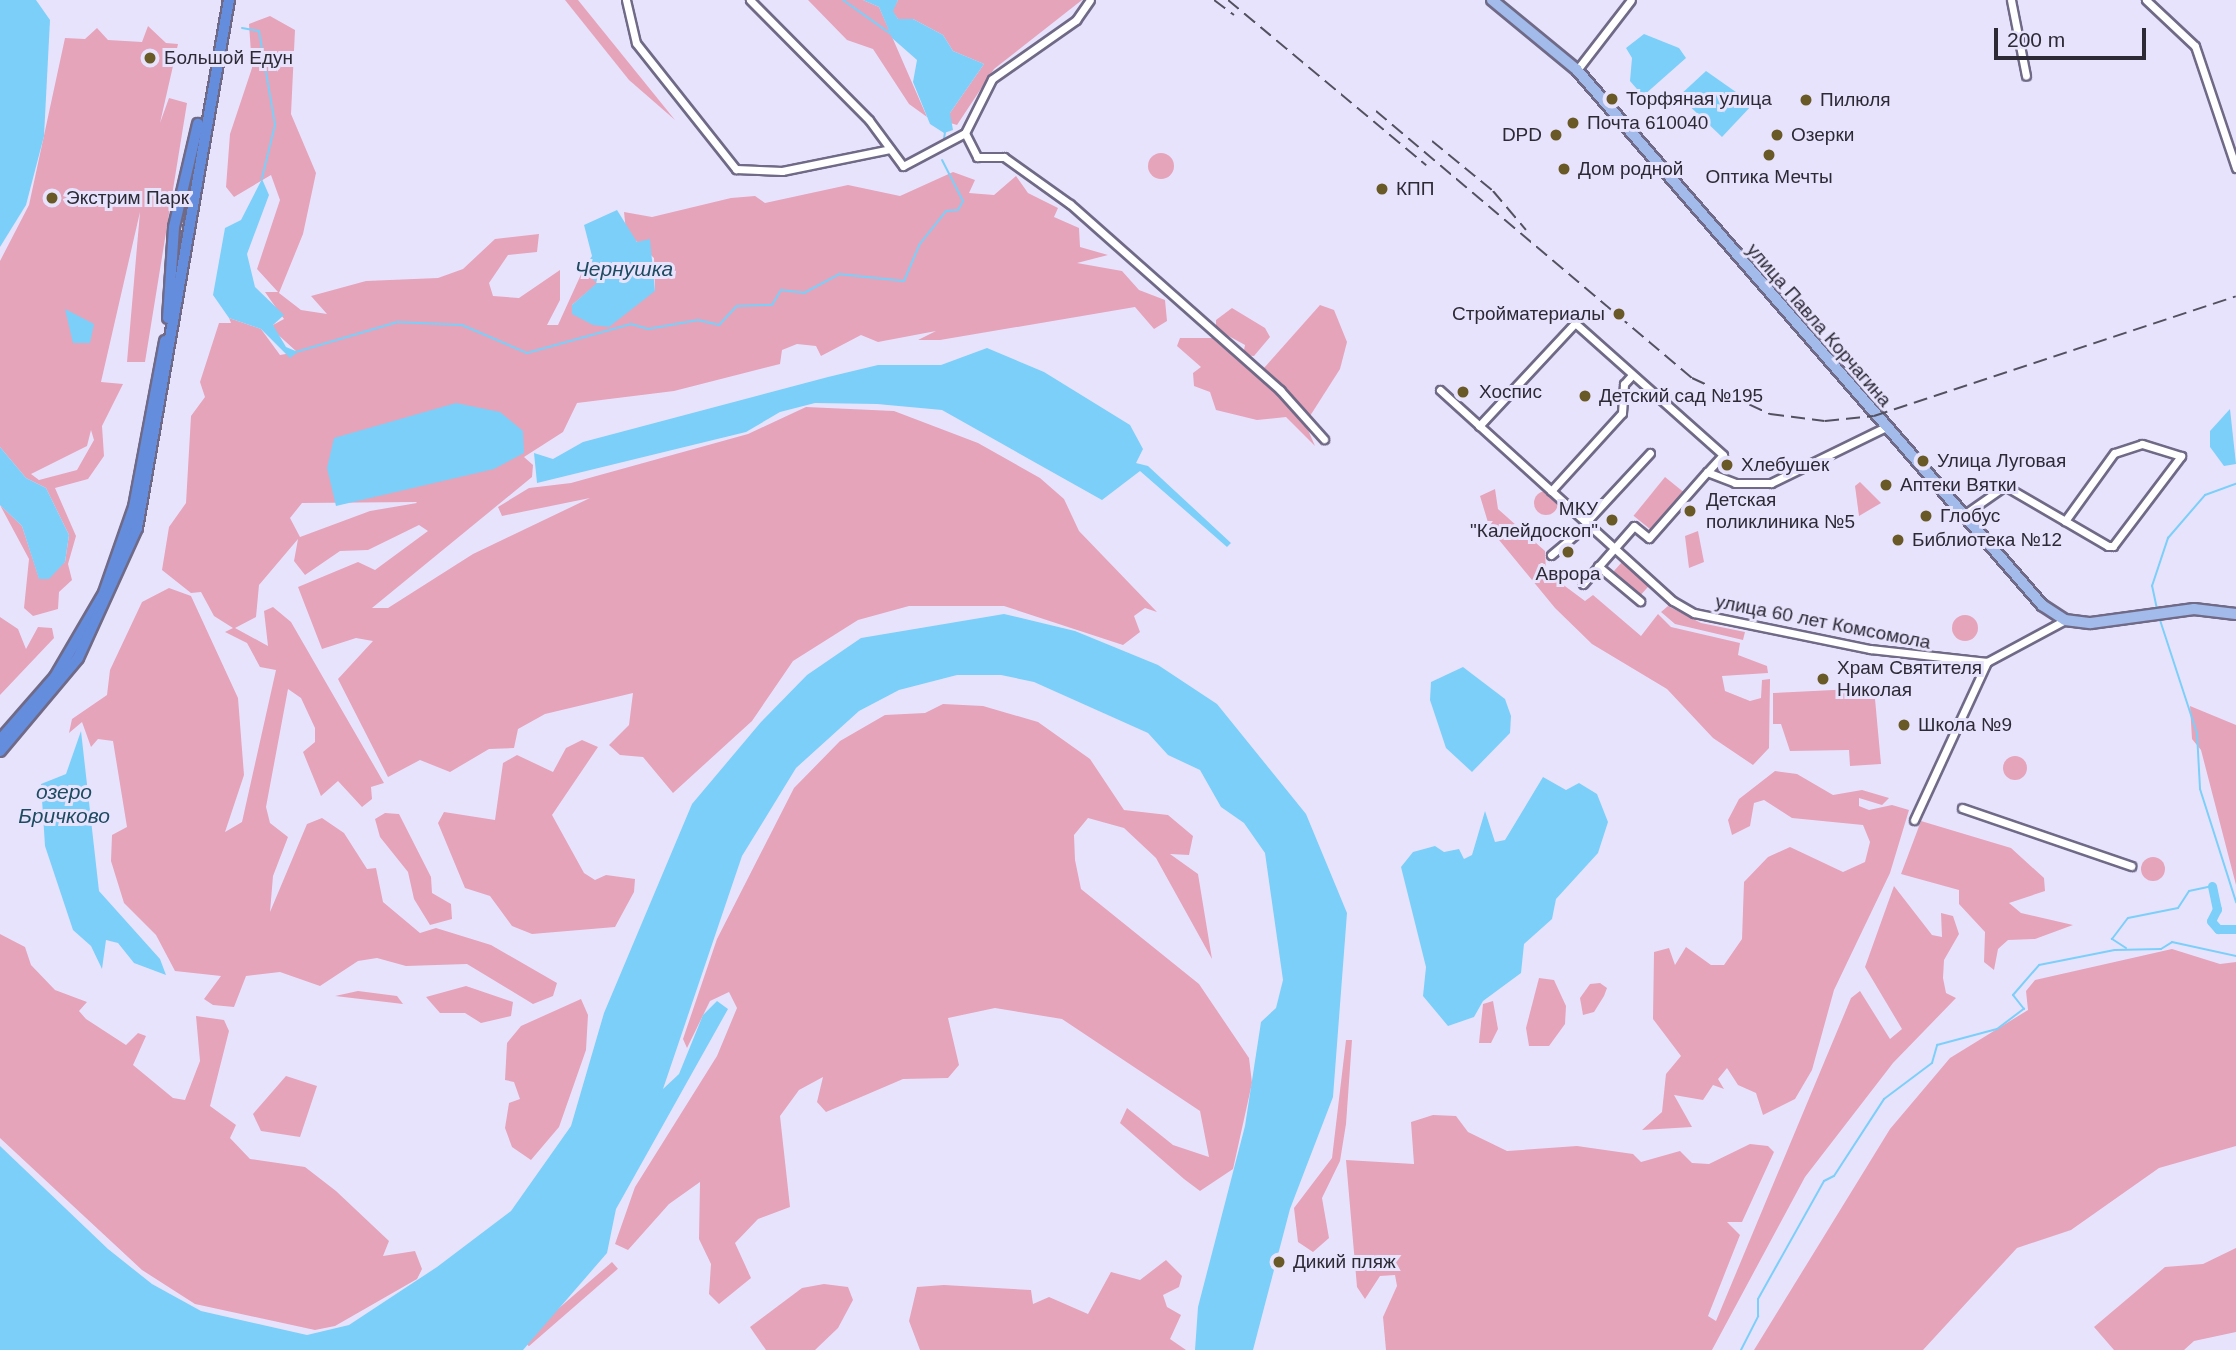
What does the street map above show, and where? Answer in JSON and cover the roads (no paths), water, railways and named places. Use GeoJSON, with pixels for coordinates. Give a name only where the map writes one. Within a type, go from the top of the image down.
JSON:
{"type":"FeatureCollection","features":[{"type":"Feature","properties":{"kind":"highway"},"geometry":{"type":"LineString","coordinates":[[0,740],[71,653],[113,572],[147,453],[198,124],[222,0]]}},
{"type":"Feature","properties":{"kind":"highway"},"geometry":{"type":"LineString","coordinates":[[0,751],[84,648],[136,528],[229,0]]}},
{"type":"Feature","properties":{"kind":"main road","name":"улица Павла Корчагина"},"geometry":{"type":"LineString","coordinates":[[1492,0],[1577,70],[1962,516],[2042,605],[2065,620]]}},
{"type":"Feature","properties":{"kind":"main road"},"geometry":{"type":"LineString","coordinates":[[2065,620],[2141,618],[2175,611],[2236,614]]}},
{"type":"Feature","properties":{"kind":"street"},"geometry":{"type":"LineString","coordinates":[[626,0],[636,43],[736,169],[752,173],[890,149]]}},
{"type":"Feature","properties":{"kind":"street"},"geometry":{"type":"LineString","coordinates":[[750,0],[903,166],[931,155],[965,134],[992,79],[1076,20],[1090,0]]}},
{"type":"Feature","properties":{"kind":"street"},"geometry":{"type":"LineString","coordinates":[[1577,70],[1631,0]]}},
{"type":"Feature","properties":{"kind":"street"},"geometry":{"type":"LineString","coordinates":[[2011,0],[2026,76]]}},
{"type":"Feature","properties":{"kind":"street"},"geometry":{"type":"LineString","coordinates":[[2146,0],[2180,27],[2199,53],[2236,168]]}},
{"type":"Feature","properties":{"kind":"street"},"geometry":{"type":"LineString","coordinates":[[965,134],[977,157],[1004,157],[1070,204],[1280,390],[1324,439]]}},
{"type":"Feature","properties":{"kind":"street"},"geometry":{"type":"LineString","coordinates":[[1479,426],[1575,323],[1723,455],[1648,538],[1634,526],[1583,584]]}},
{"type":"Feature","properties":{"kind":"street"},"geometry":{"type":"LineString","coordinates":[[1551,491],[1622,413],[1624,384],[1632,375]]}},
{"type":"Feature","properties":{"kind":"street","name":"улица 60 лет Комсомола"},"geometry":{"type":"LineString","coordinates":[[1440,390],[1614,547],[1694,613],[1870,649],[1987,662]]}},
{"type":"Feature","properties":{"kind":"street"},"geometry":{"type":"LineString","coordinates":[[1707,472],[1735,483],[1771,483],[1884,428]]}},
{"type":"Feature","properties":{"kind":"street"},"geometry":{"type":"LineString","coordinates":[[1962,516],[2004,486],[2065,521],[2113,546],[2180,456],[2142,444],[2114,453],[2065,521]]}},
{"type":"Feature","properties":{"kind":"street"},"geometry":{"type":"LineString","coordinates":[[1551,555],[1587,523],[1650,453]]}},
{"type":"Feature","properties":{"kind":"street"},"geometry":{"type":"LineString","coordinates":[[1598,566],[1640,600]]}},
{"type":"Feature","properties":{"kind":"street"},"geometry":{"type":"LineString","coordinates":[[1914,820],[1987,662],[2065,620]]}},
{"type":"Feature","properties":{"kind":"street"},"geometry":{"type":"LineString","coordinates":[[1962,808],[2131,866]]}},
{"type":"Feature","properties":{"kind":"water"},"geometry":{"type":"Polygon","coordinates":[[[0,0],[36,0],[50,20],[44,136],[26,205],[0,247],[0,0]]]}},
{"type":"Feature","properties":{"kind":"water"},"geometry":{"type":"Polygon","coordinates":[[[863,0],[898,0],[893,11],[898,19],[913,19],[943,35],[953,51],[984,64],[950,113],[953,130],[944,133],[930,124],[913,82],[917,60],[892,38],[879,7],[863,0]]]}},
{"type":"Feature","properties":{"kind":"water"},"geometry":{"type":"Polygon","coordinates":[[[1644,34],[1679,48],[1686,58],[1643,96],[1630,81],[1632,58],[1626,48],[1644,34]]]}},
{"type":"Feature","properties":{"kind":"water"},"geometry":{"type":"Polygon","coordinates":[[[1706,71],[1753,104],[1722,137],[1679,96],[1706,71]]]}},
{"type":"Feature","properties":{"kind":"water"},"geometry":{"type":"Polygon","coordinates":[[[262,179],[269,195],[247,254],[255,287],[284,315],[273,325],[286,347],[298,352],[290,358],[261,329],[229,318],[213,295],[225,228],[241,220],[262,179]]]}},
{"type":"Feature","properties":{"kind":"water","name":"Чернушка"},"geometry":{"type":"Polygon","coordinates":[[[617,210],[637,242],[650,239],[655,291],[609,327],[593,325],[572,314],[572,305],[597,283],[583,270],[592,256],[584,225],[617,210]]]}},
{"type":"Feature","properties":{"kind":"water"},"geometry":{"type":"Polygon","coordinates":[[[65,309],[94,324],[90,343],[73,343],[65,309]]]}},
{"type":"Feature","properties":{"kind":"water"},"geometry":{"type":"Polygon","coordinates":[[[987,348],[1044,372],[1130,425],[1143,449],[1136,463],[1148,466],[1231,543],[1227,547],[1140,471],[1102,500],[942,410],[877,404],[815,403],[780,412],[746,432],[537,483],[534,453],[553,459],[583,442],[828,377],[878,365],[941,365],[987,348]]]}},
{"type":"Feature","properties":{"kind":"water"},"geometry":{"type":"Polygon","coordinates":[[[456,403],[500,412],[523,431],[524,453],[494,469],[336,506],[327,468],[334,438],[456,403]]]}},
{"type":"Feature","properties":{"kind":"water"},"geometry":{"type":"Polygon","coordinates":[[[2230,409],[2236,464],[2224,466],[2210,447],[2210,431],[2230,409]]]}},
{"type":"Feature","properties":{"kind":"water"},"geometry":{"type":"Polygon","coordinates":[[[0,447],[26,478],[46,488],[69,535],[65,562],[49,579],[39,579],[22,526],[0,505],[0,447]]]}},
{"type":"Feature","properties":{"kind":"water"},"geometry":{"type":"Polygon","coordinates":[[[1004,614],[1075,631],[1158,665],[1217,704],[1306,814],[1347,913],[1333,1097],[1290,1209],[1253,1350],[1195,1350],[1198,1307],[1245,1126],[1261,1022],[1276,1008],[1283,980],[1265,853],[1244,823],[1221,807],[1200,770],[1168,755],[1148,733],[1034,682],[1001,675],[957,675],[899,690],[859,711],[796,768],[742,856],[663,1089],[679,1074],[703,1015],[717,1001],[728,1009],[616,1209],[607,1253],[523,1350],[0,1350],[0,1146],[108,1249],[152,1284],[201,1311],[307,1335],[349,1325],[437,1267],[511,1211],[571,1126],[604,1013],[692,804],[761,722],[807,675],[861,638],[1004,614]]]}},
{"type":"Feature","properties":{"kind":"water"},"geometry":{"type":"Polygon","coordinates":[[[1463,667],[1505,699],[1511,716],[1510,733],[1472,772],[1446,748],[1430,700],[1431,682],[1463,667]]]}},
{"type":"Feature","properties":{"kind":"water","name":"озеро Бричково"},"geometry":{"type":"Polygon","coordinates":[[[81,731],[99,891],[160,959],[166,975],[134,963],[118,943],[106,940],[102,969],[91,946],[73,930],[45,846],[41,784],[66,774],[81,731]]]}},
{"type":"Feature","properties":{"kind":"water"},"geometry":{"type":"Polygon","coordinates":[[[1543,777],[1566,790],[1579,783],[1597,794],[1608,822],[1598,853],[1556,899],[1552,919],[1524,944],[1521,973],[1483,1001],[1474,1017],[1448,1026],[1423,996],[1426,967],[1401,867],[1413,852],[1435,846],[1444,852],[1459,849],[1464,859],[1472,855],[1485,811],[1495,842],[1505,840],[1543,777]]]}},
{"type":"Feature","properties":{"kind":"waterway","name":"Чернушка"},"geometry":{"type":"LineString","coordinates":[[843,0],[891,34]]}},
{"type":"Feature","properties":{"kind":"waterway","name":"Чернушка"},"geometry":{"type":"LineString","coordinates":[[242,28],[259,31],[275,125],[262,178]]}},
{"type":"Feature","properties":{"kind":"waterway","name":"Чернушка"},"geometry":{"type":"LineString","coordinates":[[944,139],[945,132]]}},
{"type":"Feature","properties":{"kind":"waterway","name":"Чернушка"},"geometry":{"type":"LineString","coordinates":[[296,352],[397,322],[462,325],[527,353],[631,324],[648,329],[698,320],[719,325],[737,306],[772,305],[781,290],[804,293],[839,274],[904,281],[919,245],[946,211],[958,210],[963,201],[942,160]]}},
{"type":"Feature","properties":{"kind":"waterway"},"geometry":{"type":"LineString","coordinates":[[2157,609],[2152,586],[2168,538],[2205,495],[2236,484]]}},
{"type":"Feature","properties":{"kind":"waterway"},"geometry":{"type":"LineString","coordinates":[[2159,617],[2197,733],[2200,789],[2236,902]]}},
{"type":"Feature","properties":{"kind":"waterway"},"geometry":{"type":"LineString","coordinates":[[2126,948],[2112,939],[2128,918],[2178,908],[2189,891],[2212,886]]}},
{"type":"Feature","properties":{"kind":"waterway"},"geometry":{"type":"LineString","coordinates":[[2212,886],[2217,909],[2211,921],[2218,929],[2236,929]]}},
{"type":"Feature","properties":{"kind":"waterway"},"geometry":{"type":"LineString","coordinates":[[1741,1350],[1758,1316],[1758,1299],[1824,1181],[1834,1176],[1884,1099],[1932,1063],[1937,1045],[1997,1029],[2024,1009],[2013,995],[2039,965],[2115,950],[2161,949],[2172,942],[2236,956]]}},
{"type":"Feature","properties":{"kind":"railway"},"geometry":{"type":"LineString","coordinates":[[1214,0],[1234,15]]}},
{"type":"Feature","properties":{"kind":"railway"},"geometry":{"type":"LineString","coordinates":[[1228,0],[1426,165]]}},
{"type":"Feature","properties":{"kind":"railway"},"geometry":{"type":"LineString","coordinates":[[1376,111],[1692,378],[1770,414],[1825,421],[1874,416],[2236,296]]}},
{"type":"Feature","properties":{"kind":"railway"},"geometry":{"type":"LineString","coordinates":[[1432,141],[1493,191],[1526,230]]}},
{"type":"Feature","properties":{"kind":"place","name":"Большой Едун"},"geometry":{"type":"Point","coordinates":[150,58]}},
{"type":"Feature","properties":{"kind":"place","name":"Торфяная улица"},"geometry":{"type":"Point","coordinates":[1612,99]}},
{"type":"Feature","properties":{"kind":"place","name":"Пилюля"},"geometry":{"type":"Point","coordinates":[1806,100]}},
{"type":"Feature","properties":{"kind":"place","name":"Почта 610040"},"geometry":{"type":"Point","coordinates":[1573,123]}},
{"type":"Feature","properties":{"kind":"place","name":"DPD"},"geometry":{"type":"Point","coordinates":[1556,135]}},
{"type":"Feature","properties":{"kind":"place","name":"Озерки"},"geometry":{"type":"Point","coordinates":[1777,135]}},
{"type":"Feature","properties":{"kind":"place","name":"Оптика Мечты"},"geometry":{"type":"Point","coordinates":[1769,155]}},
{"type":"Feature","properties":{"kind":"place","name":"Дом родной"},"geometry":{"type":"Point","coordinates":[1564,169]}},
{"type":"Feature","properties":{"kind":"place","name":"КПП"},"geometry":{"type":"Point","coordinates":[1382,189]}},
{"type":"Feature","properties":{"kind":"place","name":"Экстрим Парк"},"geometry":{"type":"Point","coordinates":[52,198]}},
{"type":"Feature","properties":{"kind":"place","name":"Стройматериалы"},"geometry":{"type":"Point","coordinates":[1619,314]}},
{"type":"Feature","properties":{"kind":"place","name":"Хоспис"},"geometry":{"type":"Point","coordinates":[1463,392]}},
{"type":"Feature","properties":{"kind":"place","name":"Детский сад №195"},"geometry":{"type":"Point","coordinates":[1585,396]}},
{"type":"Feature","properties":{"kind":"place","name":"Улица Луговая"},"geometry":{"type":"Point","coordinates":[1923,461]}},
{"type":"Feature","properties":{"kind":"place","name":"Хлебушек"},"geometry":{"type":"Point","coordinates":[1727,465]}},
{"type":"Feature","properties":{"kind":"place","name":"Аптеки Вятки"},"geometry":{"type":"Point","coordinates":[1886,485]}},
{"type":"Feature","properties":{"kind":"place","name":"Детская поликлиника №5"},"geometry":{"type":"Point","coordinates":[1690,511]}},
{"type":"Feature","properties":{"kind":"place","name":"Глобус"},"geometry":{"type":"Point","coordinates":[1926,516]}},
{"type":"Feature","properties":{"kind":"place","name":"МКУ \"Калейдоскоп\""},"geometry":{"type":"Point","coordinates":[1612,520]}},
{"type":"Feature","properties":{"kind":"place","name":"Библиотека №12"},"geometry":{"type":"Point","coordinates":[1898,540]}},
{"type":"Feature","properties":{"kind":"place","name":"Аврора"},"geometry":{"type":"Point","coordinates":[1568,552]}},
{"type":"Feature","properties":{"kind":"place","name":"Храм Святителя Николая"},"geometry":{"type":"Point","coordinates":[1823,679]}},
{"type":"Feature","properties":{"kind":"place","name":"Школа №9"},"geometry":{"type":"Point","coordinates":[1904,725]}},
{"type":"Feature","properties":{"kind":"place","name":"Дикий пляж"},"geometry":{"type":"Point","coordinates":[1279,1262]}}]}
